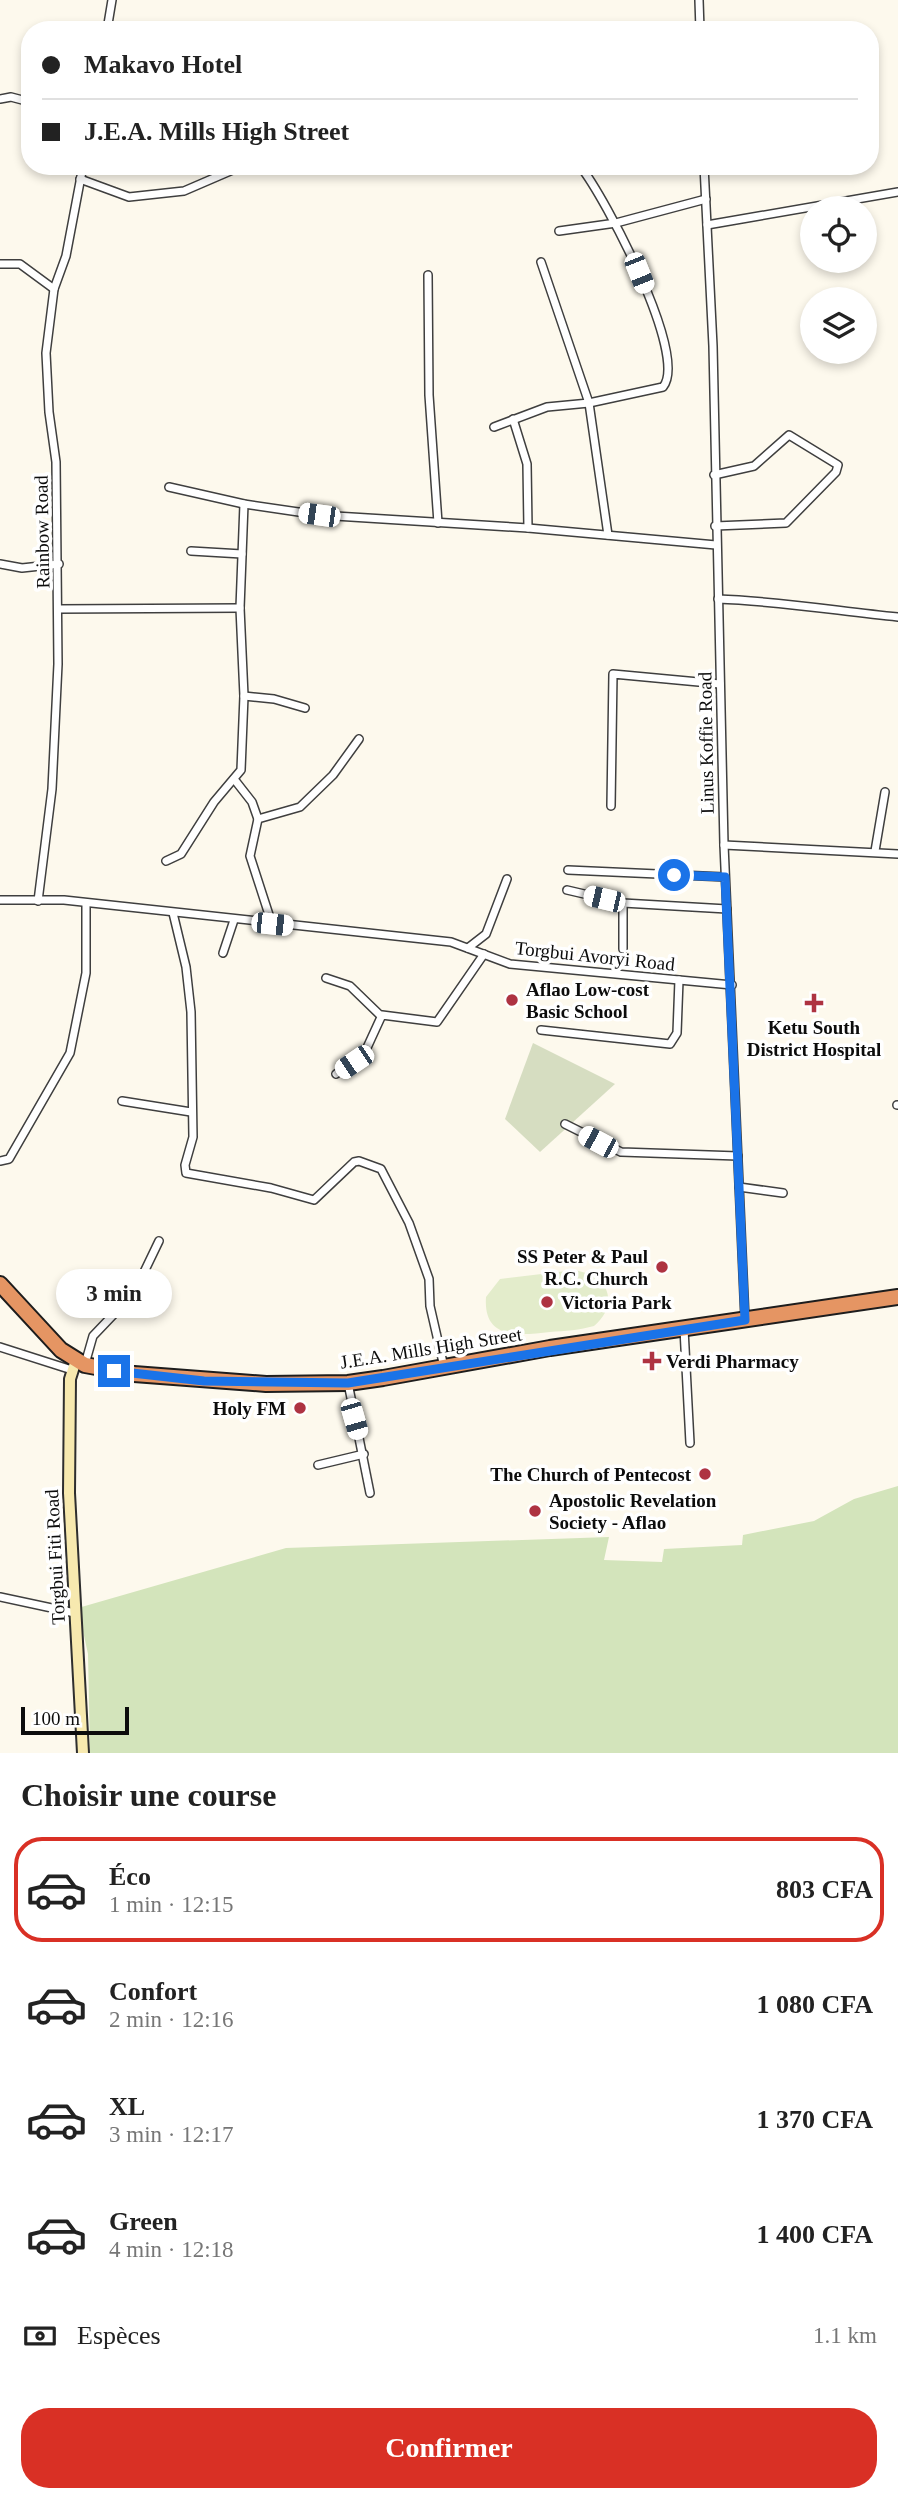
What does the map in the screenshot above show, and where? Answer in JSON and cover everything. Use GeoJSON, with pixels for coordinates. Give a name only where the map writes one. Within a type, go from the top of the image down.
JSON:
{"type":"FeatureCollection","features":[{"type":"Feature","properties":{"kind":"highway","name":"J.E.A. Mills High Street"},"geometry":{"type":"LineString","coordinates":[[0,1284],[78,1365],[204,1381],[348,1383],[684,1328],[898,1297]]}},
{"type":"Feature","properties":{"kind":"street"},"geometry":{"type":"LineString","coordinates":[[108,21],[111,0]]}},
{"type":"Feature","properties":{"kind":"street"},"geometry":{"type":"LineString","coordinates":[[699,0],[699,21]]}},
{"type":"Feature","properties":{"kind":"street"},"geometry":{"type":"LineString","coordinates":[[0,99],[11,97],[21,100]]}},
{"type":"Feature","properties":{"kind":"street","name":"Rainbow Road"},"geometry":{"type":"LineString","coordinates":[[38,901],[52,789],[59,564],[57,462],[49,412],[46,353],[54,289],[66,256],[81,175]]}},
{"type":"Feature","properties":{"kind":"street"},"geometry":{"type":"LineString","coordinates":[[80,179],[129,197],[184,191],[221,175]]}},
{"type":"Feature","properties":{"kind":"street"},"geometry":{"type":"LineString","coordinates":[[494,427],[547,407],[589,403],[663,387],[668,381],[669,370],[654,309],[616,223],[586,175]]}},
{"type":"Feature","properties":{"kind":"street","name":"Linus Koffie Road"},"geometry":{"type":"LineString","coordinates":[[705,175],[713,346],[725,877],[732,985],[745,1320]]}},
{"type":"Feature","properties":{"kind":"street"},"geometry":{"type":"LineString","coordinates":[[707,225],[898,192]]}},
{"type":"Feature","properties":{"kind":"street"},"geometry":{"type":"LineString","coordinates":[[559,231],[616,223],[706,198]]}},
{"type":"Feature","properties":{"kind":"street"},"geometry":{"type":"LineString","coordinates":[[541,262],[589,403],[608,535]]}},
{"type":"Feature","properties":{"kind":"street"},"geometry":{"type":"LineString","coordinates":[[0,264],[20,264],[54,289]]}},
{"type":"Feature","properties":{"kind":"street"},"geometry":{"type":"LineString","coordinates":[[428,275],[429,395],[438,523]]}},
{"type":"Feature","properties":{"kind":"street"},"geometry":{"type":"LineString","coordinates":[[513,419],[527,464],[528,528]]}},
{"type":"Feature","properties":{"kind":"street"},"geometry":{"type":"LineString","coordinates":[[714,475],[754,466],[789,435],[838,464],[836,472],[820,485],[794,518],[786,523],[715,526]]}},
{"type":"Feature","properties":{"kind":"street"},"geometry":{"type":"LineString","coordinates":[[169,487],[244,504],[319,515],[528,528],[716,545]]}},
{"type":"Feature","properties":{"kind":"street"},"geometry":{"type":"LineString","coordinates":[[166,860],[181,854],[214,802],[241,770],[244,696],[240,608],[244,504]]}},
{"type":"Feature","properties":{"kind":"street"},"geometry":{"type":"LineString","coordinates":[[191,551],[242,554]]}},
{"type":"Feature","properties":{"kind":"street"},"geometry":{"type":"LineString","coordinates":[[0,564],[22,568],[59,564]]}},
{"type":"Feature","properties":{"kind":"street"},"geometry":{"type":"LineString","coordinates":[[718,599],[795,604],[821,610],[898,617]]}},
{"type":"Feature","properties":{"kind":"street"},"geometry":{"type":"LineString","coordinates":[[58,609],[240,608]]}},
{"type":"Feature","properties":{"kind":"street"},"geometry":{"type":"LineString","coordinates":[[611,806],[613,674],[720,684]]}},
{"type":"Feature","properties":{"kind":"street"},"geometry":{"type":"LineString","coordinates":[[244,696],[274,699],[305,708]]}},
{"type":"Feature","properties":{"kind":"street"},"geometry":{"type":"LineString","coordinates":[[258,819],[300,807],[333,775],[359,739]]}},
{"type":"Feature","properties":{"kind":"street"},"geometry":{"type":"LineString","coordinates":[[234,779],[252,802],[258,819],[250,856],[272,924]]}},
{"type":"Feature","properties":{"kind":"street"},"geometry":{"type":"LineString","coordinates":[[875,851],[884,792]]}},
{"type":"Feature","properties":{"kind":"street"},"geometry":{"type":"LineString","coordinates":[[724,845],[898,854]]}},
{"type":"Feature","properties":{"kind":"street"},"geometry":{"type":"LineString","coordinates":[[568,870],[725,877]]}},
{"type":"Feature","properties":{"kind":"street"},"geometry":{"type":"LineString","coordinates":[[468,948],[486,934],[507,879]]}},
{"type":"Feature","properties":{"kind":"street"},"geometry":{"type":"LineString","coordinates":[[567,890],[623,903],[727,909]]}},
{"type":"Feature","properties":{"kind":"street","name":"Torgbui Avoryi Road"},"geometry":{"type":"LineString","coordinates":[[0,900],[86,903],[451,942],[510,964],[732,985]]}},
{"type":"Feature","properties":{"kind":"street"},"geometry":{"type":"LineString","coordinates":[[0,1161],[9,1159],[70,1053],[86,973],[86,903]]}},
{"type":"Feature","properties":{"kind":"street"},"geometry":{"type":"LineString","coordinates":[[623,903],[623,949]]}},
{"type":"Feature","properties":{"kind":"street"},"geometry":{"type":"LineString","coordinates":[[173,913],[186,967],[191,1012],[193,1137],[185,1165],[186,1172],[271,1188],[314,1200],[354,1162],[359,1161],[381,1169],[409,1223],[429,1279],[429,1306],[444,1368]]}},
{"type":"Feature","properties":{"kind":"street"},"geometry":{"type":"LineString","coordinates":[[223,953],[234,920]]}},
{"type":"Feature","properties":{"kind":"street"},"geometry":{"type":"LineString","coordinates":[[326,978],[350,986],[381,1016],[437,1022],[484,954]]}},
{"type":"Feature","properties":{"kind":"street"},"geometry":{"type":"LineString","coordinates":[[541,1030],[670,1044],[677,1033],[679,980]]}},
{"type":"Feature","properties":{"kind":"street"},"geometry":{"type":"LineString","coordinates":[[336,1074],[365,1052],[381,1016]]}},
{"type":"Feature","properties":{"kind":"street"},"geometry":{"type":"LineString","coordinates":[[122,1101],[191,1112]]}},
{"type":"Feature","properties":{"kind":"street"},"geometry":{"type":"LineString","coordinates":[[565,1124],[621,1152],[738,1156]]}},
{"type":"Feature","properties":{"kind":"street"},"geometry":{"type":"LineString","coordinates":[[739,1187],[783,1193]]}},
{"type":"Feature","properties":{"kind":"street"},"geometry":{"type":"LineString","coordinates":[[0,1347],[78,1365],[93,1336],[134,1293],[159,1241]]}},
{"type":"Feature","properties":{"kind":"street"},"geometry":{"type":"LineString","coordinates":[[684,1328],[690,1443]]}},
{"type":"Feature","properties":{"kind":"street","name":"Torgbui Fiti Road"},"geometry":{"type":"LineString","coordinates":[[78,1365],[69,1493],[83,1753]]}},
{"type":"Feature","properties":{"kind":"street"},"geometry":{"type":"LineString","coordinates":[[348,1383],[370,1493]]}},
{"type":"Feature","properties":{"kind":"street"},"geometry":{"type":"LineString","coordinates":[[318,1465],[364,1454]]}},
{"type":"Feature","properties":{"kind":"street"},"geometry":{"type":"LineString","coordinates":[[0,1597],[75,1613]]}},
{"type":"Feature","properties":{"kind":"green space"},"geometry":{"type":"Polygon","coordinates":[[[533,1043],[615,1084],[540,1152],[505,1119],[533,1043]]]}},
{"type":"Feature","properties":{"kind":"green space","name":"Victoria Park"},"geometry":{"type":"Polygon","coordinates":[[[575,1270],[597,1276],[606,1289],[607,1308],[594,1326],[567,1331],[516,1334],[497,1328],[491,1321],[486,1297],[500,1279],[575,1270]]]}},
{"type":"Feature","properties":{"kind":"green space"},"geometry":{"type":"Polygon","coordinates":[[[898,1486],[898,1753],[90,1753],[88,1654],[78,1608],[286,1548],[609,1537],[604,1560],[662,1562],[664,1549],[742,1545],[743,1535],[814,1521],[854,1499],[898,1486]]]}},
{"type":"Feature","properties":{"kind":"place","name":"Aflao Low-cost Basic School"},"geometry":{"type":"Point","coordinates":[512,1000]}},
{"type":"Feature","properties":{"kind":"place","name":"Ketu South District Hospital"},"geometry":{"type":"Point","coordinates":[814,1003]}},
{"type":"Feature","properties":{"kind":"place","name":"SS Peter & Paul R.C. Church"},"geometry":{"type":"Point","coordinates":[662,1267]}},
{"type":"Feature","properties":{"kind":"place","name":"Victoria Park"},"geometry":{"type":"Point","coordinates":[547,1302]}},
{"type":"Feature","properties":{"kind":"place","name":"Verdi Pharmacy"},"geometry":{"type":"Point","coordinates":[652,1361]}},
{"type":"Feature","properties":{"kind":"place","name":"Holy FM"},"geometry":{"type":"Point","coordinates":[300,1408]}},
{"type":"Feature","properties":{"kind":"place","name":"The Church of Pentecost"},"geometry":{"type":"Point","coordinates":[705,1474]}},
{"type":"Feature","properties":{"kind":"place","name":"Apostolic Revelation Society - Aflao"},"geometry":{"type":"Point","coordinates":[535,1511]}},
{"type":"Feature","properties":{"kind":"route"},"geometry":{"type":"LineString","coordinates":[[114,1371],[204,1381],[266,1384],[348,1383],[550,1348],[745,1320],[725,877],[674,875]]}}]}
